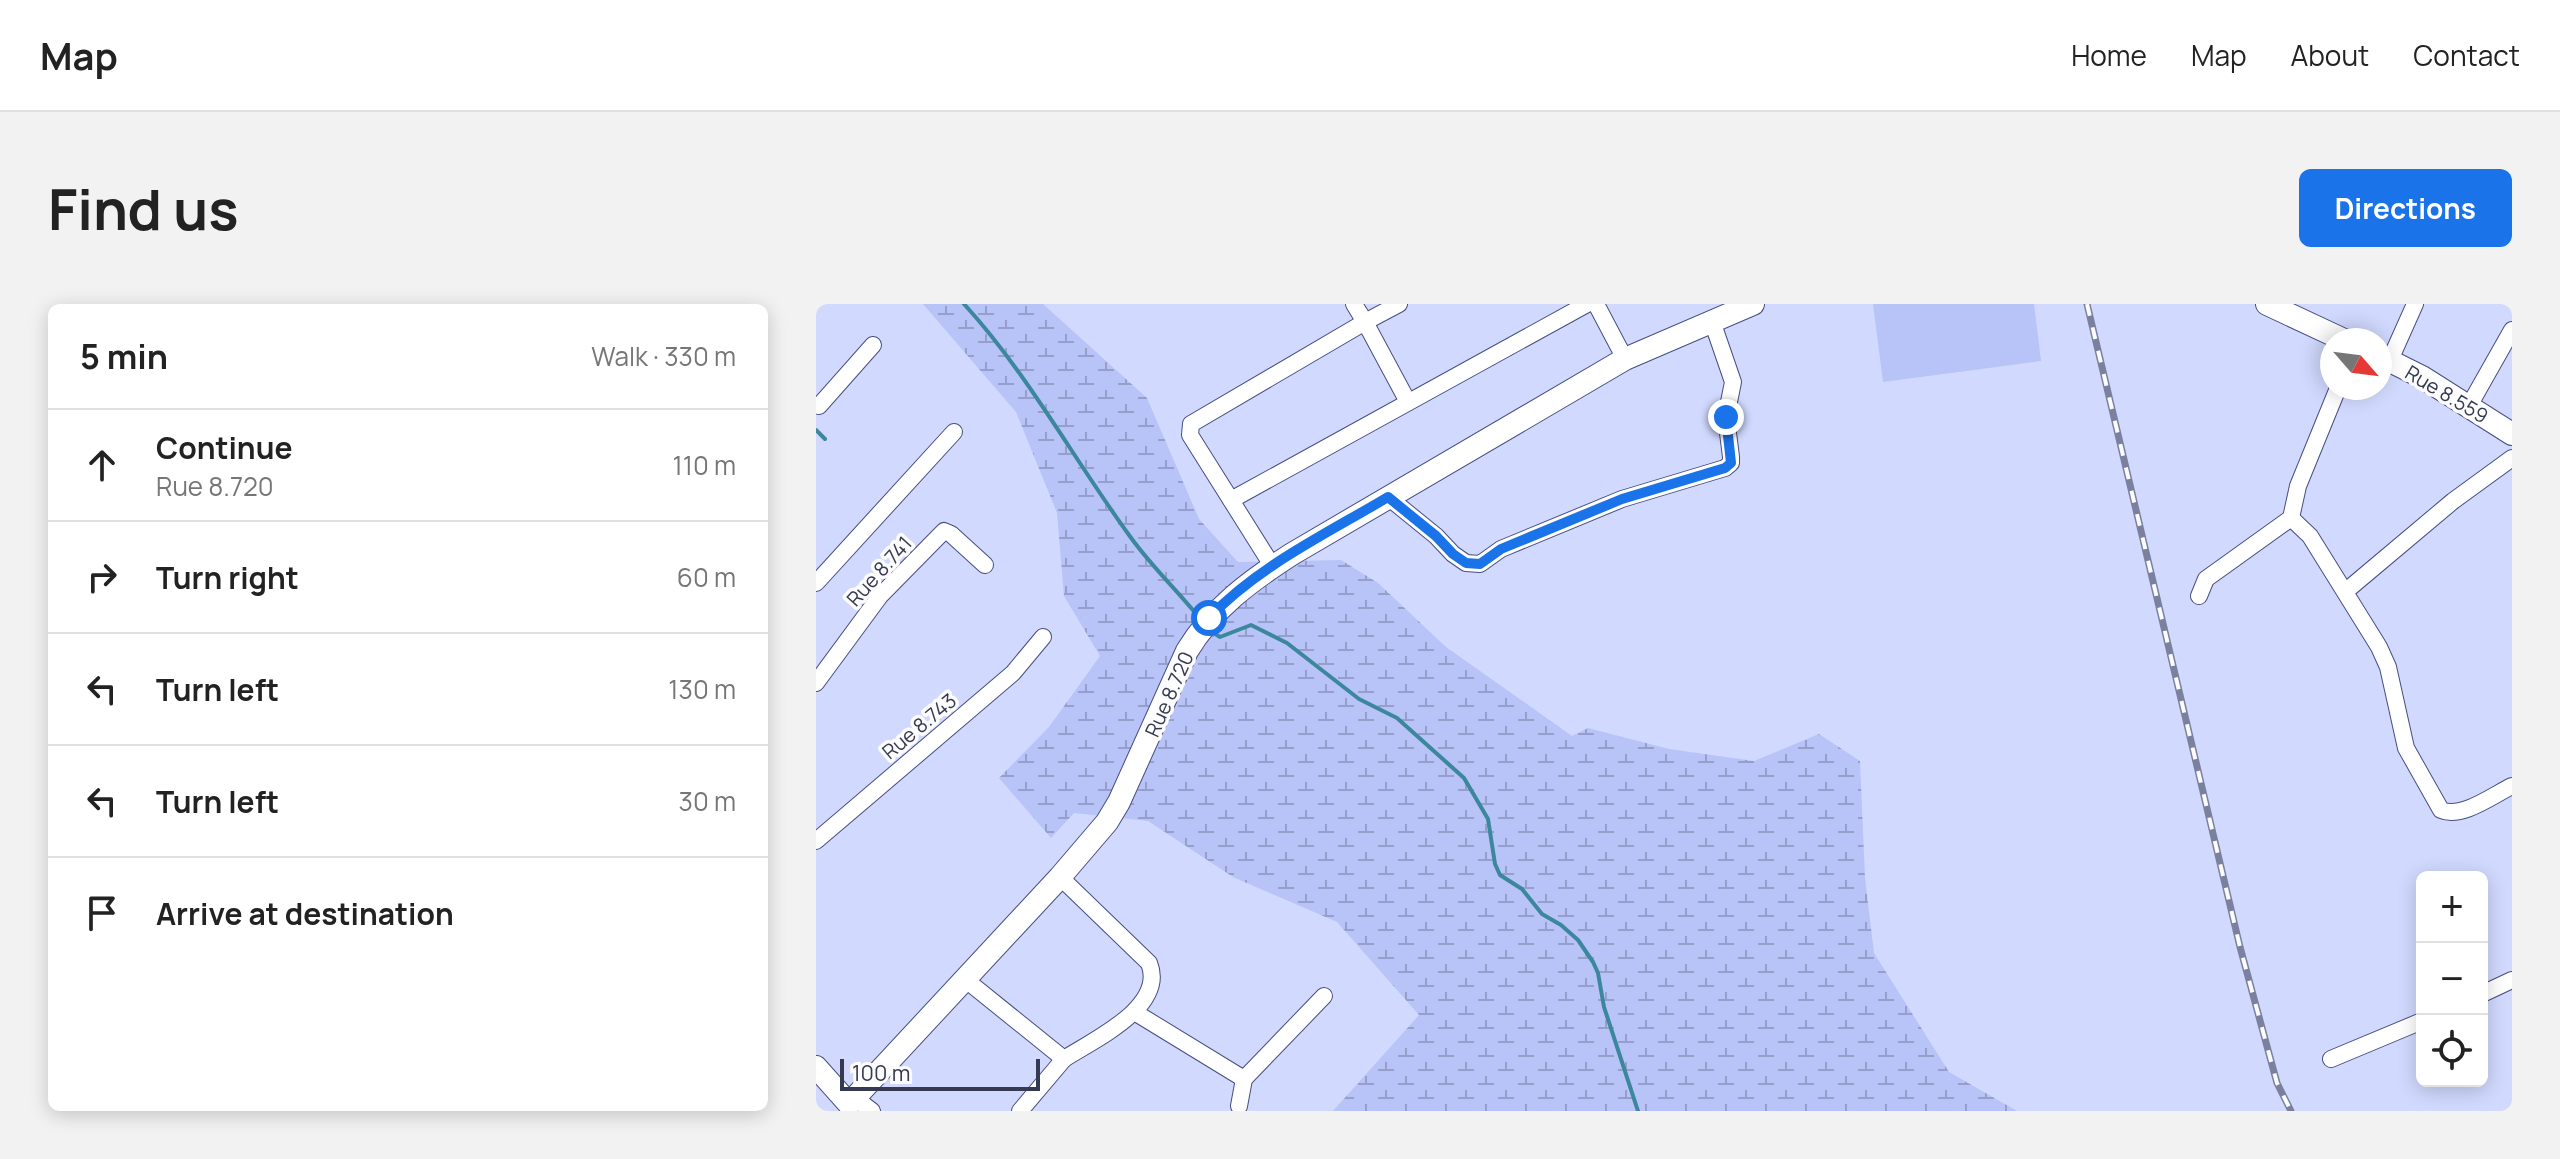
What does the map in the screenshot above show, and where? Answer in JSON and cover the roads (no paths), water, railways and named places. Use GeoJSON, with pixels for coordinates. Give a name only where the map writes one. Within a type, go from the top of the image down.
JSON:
{"type":"FeatureCollection","features":[{"type":"Feature","properties":{"kind":"main road","name":"Rue 8.720"},"geometry":{"type":"LineString","coordinates":[[858,1104],[1100,831],[1119,802],[1187,651],[1204,624],[1240,590],[1388,497],[1625,359],[1722,313],[1753,304]]}},
{"type":"Feature","properties":{"kind":"main road"},"geometry":{"type":"LineString","coordinates":[[2267,304],[2320,330]]}},
{"type":"Feature","properties":{"kind":"main road","name":"Rue 8.559"},"geometry":{"type":"LineString","coordinates":[[2392,362],[2512,434]]}},
{"type":"Feature","properties":{"kind":"main road"},"geometry":{"type":"LineString","coordinates":[[816,1067],[858,1104]]}},
{"type":"Feature","properties":{"kind":"street"},"geometry":{"type":"LineString","coordinates":[[1354,304],[1408,402]]}},
{"type":"Feature","properties":{"kind":"street"},"geometry":{"type":"LineString","coordinates":[[1273,567],[1190,435],[1191,424],[1399,304]]}},
{"type":"Feature","properties":{"kind":"street"},"geometry":{"type":"LineString","coordinates":[[1231,500],[1587,304]]}},
{"type":"Feature","properties":{"kind":"street"},"geometry":{"type":"LineString","coordinates":[[1596,304],[1625,359]]}},
{"type":"Feature","properties":{"kind":"street"},"geometry":{"type":"LineString","coordinates":[[2392,345],[2415,304]]}},
{"type":"Feature","properties":{"kind":"street"},"geometry":{"type":"LineString","coordinates":[[1388,497],[1453,554],[1466,563],[1480,564],[1501,549],[1622,499],[1725,468],[1731,463],[1726,417],[1733,382],[1722,313]]}},
{"type":"Feature","properties":{"kind":"street"},"geometry":{"type":"LineString","coordinates":[[2469,406],[2512,330]]}},
{"type":"Feature","properties":{"kind":"street"},"geometry":{"type":"LineString","coordinates":[[817,407],[873,345]]}},
{"type":"Feature","properties":{"kind":"street"},"geometry":{"type":"LineString","coordinates":[[2199,596],[2206,579],[2291,518],[2298,486],[2333,400]]}},
{"type":"Feature","properties":{"kind":"street"},"geometry":{"type":"LineString","coordinates":[[816,583],[954,432]]}},
{"type":"Feature","properties":{"kind":"street"},"geometry":{"type":"LineString","coordinates":[[2346,591],[2453,501],[2512,458]]}},
{"type":"Feature","properties":{"kind":"street"},"geometry":{"type":"LineString","coordinates":[[2291,518],[2310,536],[2346,591],[2388,667],[2406,748],[2441,810],[2450,814],[2460,812],[2512,786]]}},
{"type":"Feature","properties":{"kind":"street","name":"Rue 8.741"},"geometry":{"type":"LineString","coordinates":[[816,683],[880,596],[944,531],[985,565]]}},
{"type":"Feature","properties":{"kind":"street","name":"Rue 8.743"},"geometry":{"type":"LineString","coordinates":[[816,841],[1013,673],[1043,637]]}},
{"type":"Feature","properties":{"kind":"street"},"geometry":{"type":"LineString","coordinates":[[1020,1111],[1064,1059],[1136,1013],[1153,972],[1149,963],[1060,877]]}},
{"type":"Feature","properties":{"kind":"street"},"geometry":{"type":"LineString","coordinates":[[966,980],[1064,1059]]}},
{"type":"Feature","properties":{"kind":"street"},"geometry":{"type":"LineString","coordinates":[[2488,991],[2512,980]]}},
{"type":"Feature","properties":{"kind":"street"},"geometry":{"type":"LineString","coordinates":[[1239,1106],[1244,1079],[1324,996]]}},
{"type":"Feature","properties":{"kind":"street"},"geometry":{"type":"LineString","coordinates":[[1136,1013],[1244,1079]]}},
{"type":"Feature","properties":{"kind":"street"},"geometry":{"type":"LineString","coordinates":[[2331,1059],[2416,1024]]}},
{"type":"Feature","properties":{"kind":"waterway"},"geometry":{"type":"LineString","coordinates":[[964,304],[1030,388],[1137,546],[1201,620]]}},
{"type":"Feature","properties":{"kind":"waterway"},"geometry":{"type":"LineString","coordinates":[[816,430],[825,439]]}},
{"type":"Feature","properties":{"kind":"waterway"},"geometry":{"type":"LineString","coordinates":[[1212,632],[1220,637],[1251,625],[1287,643],[1359,699],[1397,718],[1464,778],[1488,819],[1495,864],[1500,875],[1522,889],[1542,914],[1578,940],[1593,962],[1604,1007],[1638,1111]]}},
{"type":"Feature","properties":{"kind":"railway"},"geometry":{"type":"LineString","coordinates":[[2087,304],[2240,947],[2277,1083],[2291,1111]]}}]}
